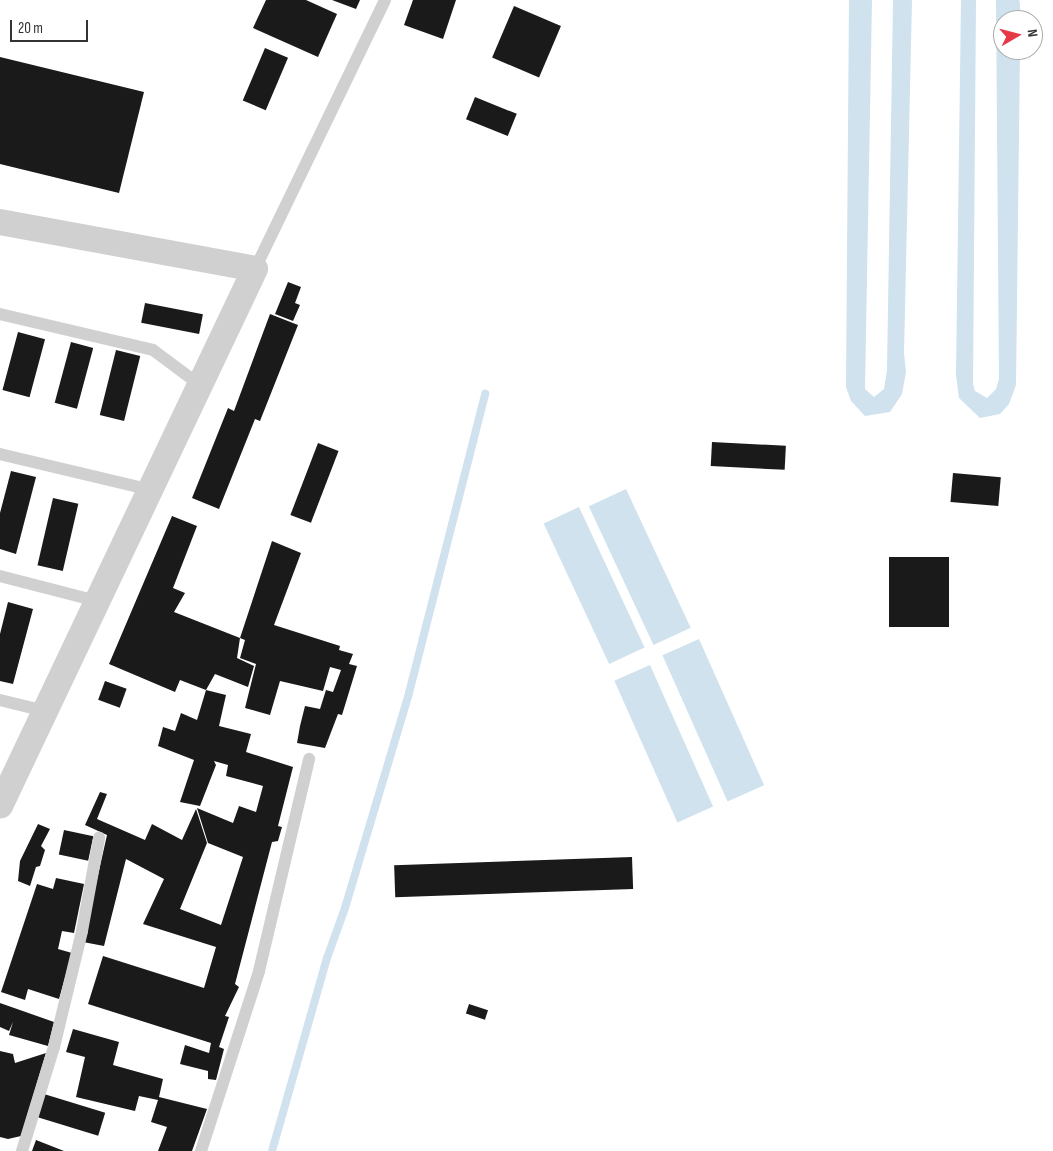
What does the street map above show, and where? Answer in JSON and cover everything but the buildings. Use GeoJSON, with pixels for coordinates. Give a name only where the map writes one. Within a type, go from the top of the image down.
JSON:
{"type":"FeatureCollection","features":[{"type":"Feature","properties":{"kind":"street"},"geometry":{"type":"LineString","coordinates":[[0,222],[255,269],[0,806]]}},
{"type":"Feature","properties":{"kind":"lane"},"geometry":{"type":"LineString","coordinates":[[255,269],[385,0]]}},
{"type":"Feature","properties":{"kind":"lane"},"geometry":{"type":"LineString","coordinates":[[0,314],[153,350],[200,385]]}},
{"type":"Feature","properties":{"kind":"lane"},"geometry":{"type":"LineString","coordinates":[[0,454],[151,490]]}},
{"type":"Feature","properties":{"kind":"lane"},"geometry":{"type":"LineString","coordinates":[[0,576],[97,601]]}},
{"type":"Feature","properties":{"kind":"lane"},"geometry":{"type":"LineString","coordinates":[[0,700],[45,710]]}},
{"type":"Feature","properties":{"kind":"lane"},"geometry":{"type":"LineString","coordinates":[[201,1151],[259,972],[309,759]]}},
{"type":"Feature","properties":{"kind":"lane"},"geometry":{"type":"LineString","coordinates":[[22,1151],[54,1047],[82,931],[99,838]]}},
{"type":"Feature","properties":{"kind":"water"},"geometry":{"type":"Polygon","coordinates":[[[849,0],[872,0],[865,389],[874,397],[884,389],[887,370],[893,0],[912,0],[904,353],[906,372],[902,394],[890,412],[865,416],[851,401],[846,387],[849,0]]]}},
{"type":"Feature","properties":{"kind":"water"},"geometry":{"type":"Polygon","coordinates":[[[961,0],[976,0],[973,384],[975,391],[987,398],[996,389],[999,379],[996,60],[1020,60],[1016,385],[1009,404],[1000,414],[980,418],[959,398],[956,375],[961,0]]]}},
{"type":"Feature","properties":{"kind":"water"},"geometry":{"type":"Polygon","coordinates":[[[996,0],[1019,0],[1020,10],[996,10],[996,0]]]}},
{"type":"Feature","properties":{"kind":"water"},"geometry":{"type":"Polygon","coordinates":[[[626,489],[691,628],[654,645],[589,506],[626,489]]]}},
{"type":"Feature","properties":{"kind":"water"},"geometry":{"type":"Polygon","coordinates":[[[579,507],[645,647],[609,664],[544,523],[579,507]]]}},
{"type":"Feature","properties":{"kind":"water"},"geometry":{"type":"Polygon","coordinates":[[[699,639],[764,785],[728,801],[662,655],[699,639]]]}},
{"type":"Feature","properties":{"kind":"water"},"geometry":{"type":"Polygon","coordinates":[[[650,665],[713,807],[677,822],[614,681],[650,665]]]}},
{"type":"Feature","properties":{"kind":"waterway"},"geometry":{"type":"LineString","coordinates":[[272,1151],[327,958],[345,908],[409,693],[485,394]]}}]}
